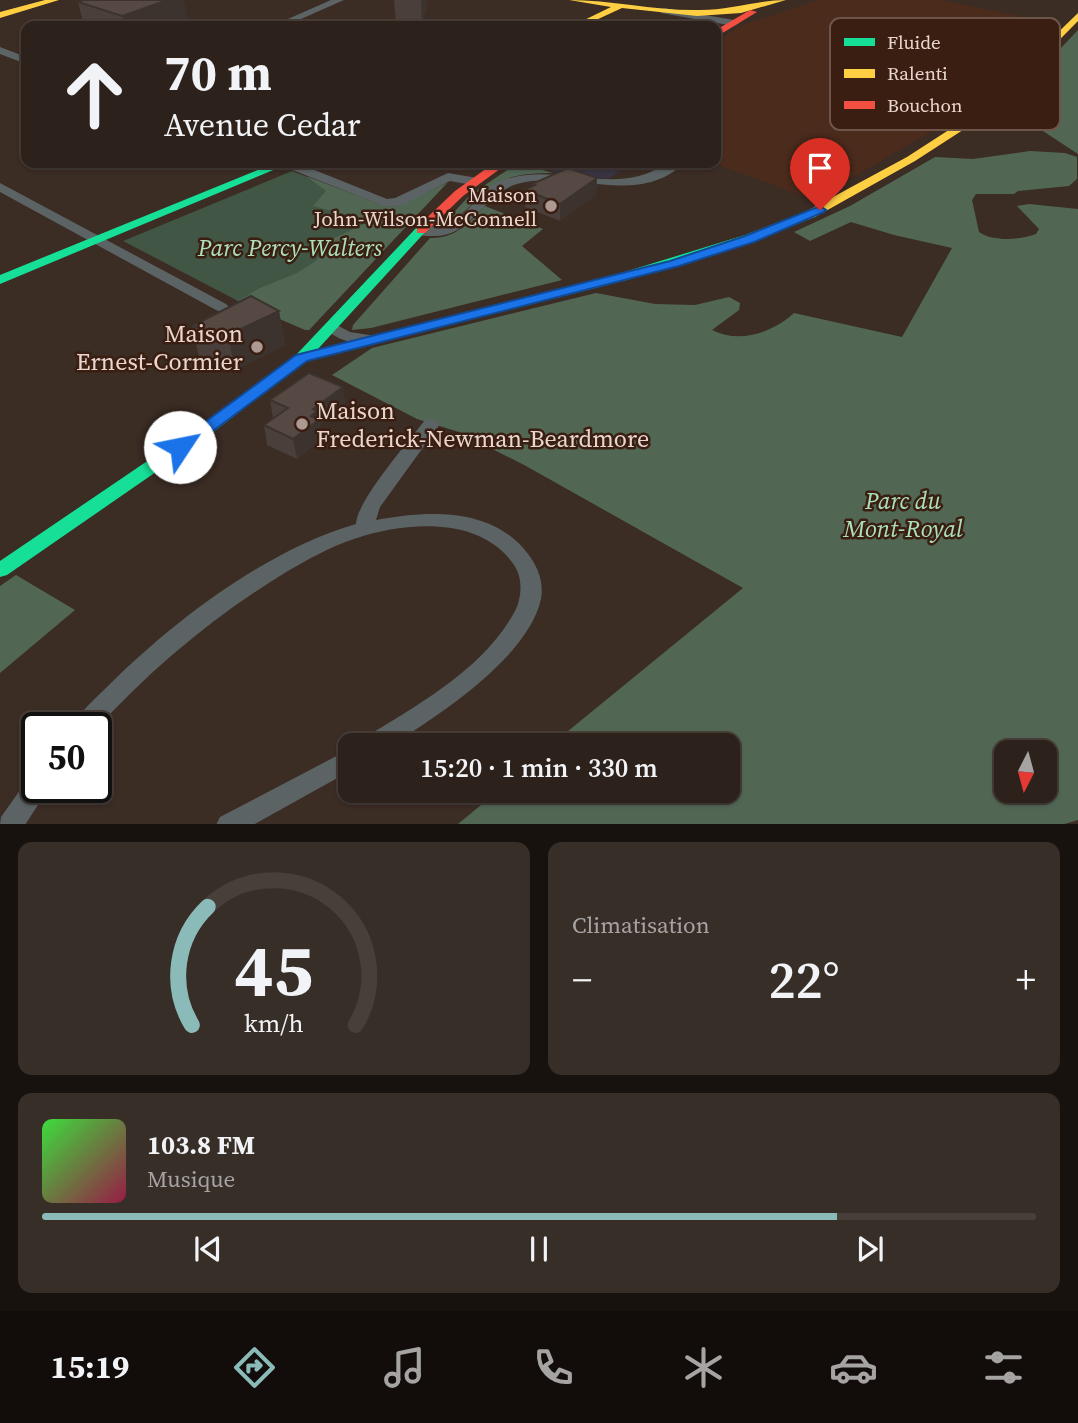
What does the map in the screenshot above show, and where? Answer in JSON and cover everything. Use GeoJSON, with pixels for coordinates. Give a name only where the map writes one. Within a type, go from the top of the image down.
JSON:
{"type":"FeatureCollection","features":[{"type":"Feature","properties":{"kind":"main road"},"geometry":{"type":"LineString","coordinates":[[0,15],[55,0]]}},
{"type":"Feature","properties":{"kind":"main road"},"geometry":{"type":"LineString","coordinates":[[573,0],[620,6],[663,6],[691,13],[730,11],[782,0]]}},
{"type":"Feature","properties":{"kind":"main road"},"geometry":{"type":"LineString","coordinates":[[587,21],[640,0]]}},
{"type":"Feature","properties":{"kind":"main road"},"geometry":{"type":"LineString","coordinates":[[721,31],[758,6]]}},
{"type":"Feature","properties":{"kind":"main road"},"geometry":{"type":"LineString","coordinates":[[1060,34],[1078,16]]}},
{"type":"Feature","properties":{"kind":"main road"},"geometry":{"type":"LineString","coordinates":[[301,358],[675,263],[750,239],[811,214],[911,159],[956,130]]}},
{"type":"Feature","properties":{"kind":"main road"},"geometry":{"type":"LineString","coordinates":[[0,280],[269,168]]}},
{"type":"Feature","properties":{"kind":"main road"},"geometry":{"type":"LineString","coordinates":[[0,570],[202,432],[301,358],[419,231],[472,181],[494,168]]}},
{"type":"Feature","properties":{"kind":"street"},"geometry":{"type":"LineString","coordinates":[[289,21],[339,0]]}},
{"type":"Feature","properties":{"kind":"street"},"geometry":{"type":"LineString","coordinates":[[661,6],[734,23]]}},
{"type":"Feature","properties":{"kind":"street"},"geometry":{"type":"LineString","coordinates":[[0,50],[21,59]]}},
{"type":"Feature","properties":{"kind":"street"},"geometry":{"type":"LineString","coordinates":[[294,168],[386,203],[398,202],[445,177],[472,181]]}},
{"type":"Feature","properties":{"kind":"street"},"geometry":{"type":"LineString","coordinates":[[419,231],[440,233],[454,229],[496,189],[513,181],[556,177],[627,182],[652,176],[668,168]]}},
{"type":"Feature","properties":{"kind":"street"},"geometry":{"type":"LineString","coordinates":[[0,187],[221,307]]}},
{"type":"Feature","properties":{"kind":"street"},"geometry":{"type":"LineString","coordinates":[[331,327],[346,336],[370,339]]}},
{"type":"Feature","properties":{"kind":"street"},"geometry":{"type":"LineString","coordinates":[[366,528],[370,507],[431,424]]}},
{"type":"Feature","properties":{"kind":"street"},"geometry":{"type":"LineString","coordinates":[[99,712],[148,663],[233,596],[325,543],[366,528],[433,521],[476,527],[496,536],[519,555],[528,570],[530,599],[522,618],[490,657],[457,686],[390,733]]}},
{"type":"Feature","properties":{"kind":"street"},"geometry":{"type":"LineString","coordinates":[[229,824],[338,765]]}},
{"type":"Feature","properties":{"kind":"street"},"geometry":{"type":"LineString","coordinates":[[10,824],[25,803]]}},
{"type":"Feature","properties":{"kind":"shaded area"},"geometry":{"type":"Polygon","coordinates":[[[818,0],[941,0],[1027,18],[830,18],[830,130],[934,130],[814,200],[721,166],[721,38],[745,24],[818,0]]]}},
{"type":"Feature","properties":{"kind":"shaded area"},"geometry":{"type":"Polygon","coordinates":[[[542,168],[625,168],[608,179],[558,173],[542,168]]]}},
{"type":"Feature","properties":{"kind":"green space"},"geometry":{"type":"Polygon","coordinates":[[[1078,30],[1078,154],[1041,130],[1060,130],[1060,49],[1078,30]]]}},
{"type":"Feature","properties":{"kind":"green space","name":"Parc du Mont-Royal"},"geometry":{"type":"Polygon","coordinates":[[[1030,151],[1065,153],[1077,157],[1077,179],[1069,186],[1018,191],[1014,194],[976,194],[972,200],[979,232],[999,239],[1030,236],[1036,234],[1039,229],[1017,206],[1029,204],[1078,209],[1078,820],[1064,824],[458,824],[483,803],[740,803],[740,733],[566,733],[743,588],[526,466],[459,432],[417,419],[332,375],[372,348],[596,293],[655,304],[695,305],[729,297],[740,303],[739,310],[712,330],[733,336],[766,331],[794,313],[902,337],[952,248],[851,222],[810,241],[794,232],[850,206],[935,157],[973,159],[1030,151]]]}},
{"type":"Feature","properties":{"kind":"green space"},"geometry":{"type":"Polygon","coordinates":[[[510,168],[536,168],[553,173],[515,176],[502,181],[446,227],[441,226],[470,195],[510,168]]]}},
{"type":"Feature","properties":{"kind":"green space","name":"Parc Percy-Walters"},"geometry":{"type":"Polygon","coordinates":[[[292,171],[383,207],[401,205],[447,183],[309,330],[238,301],[123,241],[292,171]]]}},
{"type":"Feature","properties":{"kind":"green space"},"geometry":{"type":"Polygon","coordinates":[[[306,176],[387,207],[401,205],[447,183],[309,330],[238,301],[260,288],[297,273],[316,261],[328,241],[366,223],[364,219],[313,206],[326,191],[306,176]]]}},
{"type":"Feature","properties":{"kind":"green space"},"geometry":{"type":"Polygon","coordinates":[[[485,206],[543,229],[522,246],[562,280],[371,328],[352,330],[353,325],[430,238],[454,233],[485,206]]]}},
{"type":"Feature","properties":{"kind":"green space"},"geometry":{"type":"Polygon","coordinates":[[[16,575],[75,610],[0,673],[0,586],[16,575]]]}},
{"type":"Feature","properties":{"kind":"building"},"geometry":{"type":"Polygon","coordinates":[[[168,0],[122,16],[78,2],[168,0]]]}},
{"type":"Feature","properties":{"kind":"building"},"geometry":{"type":"Polygon","coordinates":[[[568,168],[597,178],[560,204],[525,190],[535,185],[532,184],[568,168]]]}},
{"type":"Feature","properties":{"kind":"building"},"geometry":{"type":"Polygon","coordinates":[[[251,296],[279,311],[228,335],[192,326],[251,296]]]}},
{"type":"Feature","properties":{"kind":"building"},"geometry":{"type":"Polygon","coordinates":[[[309,373],[343,387],[313,409],[317,411],[311,416],[319,420],[293,439],[264,425],[288,408],[270,400],[309,373]]]}},
{"type":"Feature","properties":{"kind":"traffic: fast"},"geometry":{"type":"LineString","coordinates":[[0,280],[272,168]]}},
{"type":"Feature","properties":{"kind":"traffic: fast"},"geometry":{"type":"LineString","coordinates":[[301,358],[623,277],[749,237],[811,214]]}},
{"type":"Feature","properties":{"kind":"traffic: fast"},"geometry":{"type":"LineString","coordinates":[[0,570],[202,432],[301,358],[421,230]]}},
{"type":"Feature","properties":{"kind":"traffic: slow"},"geometry":{"type":"LineString","coordinates":[[0,15],[55,0]]}},
{"type":"Feature","properties":{"kind":"traffic: slow"},"geometry":{"type":"LineString","coordinates":[[573,0],[697,13],[741,10],[782,0]]}},
{"type":"Feature","properties":{"kind":"traffic: slow"},"geometry":{"type":"LineString","coordinates":[[587,21],[619,6]]}},
{"type":"Feature","properties":{"kind":"traffic: slow"},"geometry":{"type":"LineString","coordinates":[[1060,34],[1078,16]]}},
{"type":"Feature","properties":{"kind":"traffic: slow"},"geometry":{"type":"LineString","coordinates":[[811,214],[911,159],[956,130]]}},
{"type":"Feature","properties":{"kind":"traffic: jam"},"geometry":{"type":"LineString","coordinates":[[721,31],[753,12]]}},
{"type":"Feature","properties":{"kind":"traffic: jam"},"geometry":{"type":"LineString","coordinates":[[421,230],[459,194],[494,168]]}},
{"type":"Feature","properties":{"kind":"place","name":"Maison John-Wilson-McConnell"},"geometry":{"type":"Point","coordinates":[551,206]}},
{"type":"Feature","properties":{"kind":"place","name":"Maison Ernest-Cormier"},"geometry":{"type":"Point","coordinates":[257,347]}},
{"type":"Feature","properties":{"kind":"place","name":"Maison Frederick-Newman-Beardmore"},"geometry":{"type":"Point","coordinates":[302,424]}},
{"type":"Feature","properties":{"kind":"route"},"geometry":{"type":"LineString","coordinates":[[180,447],[301,358],[675,263],[750,239],[820,210]]}}]}
